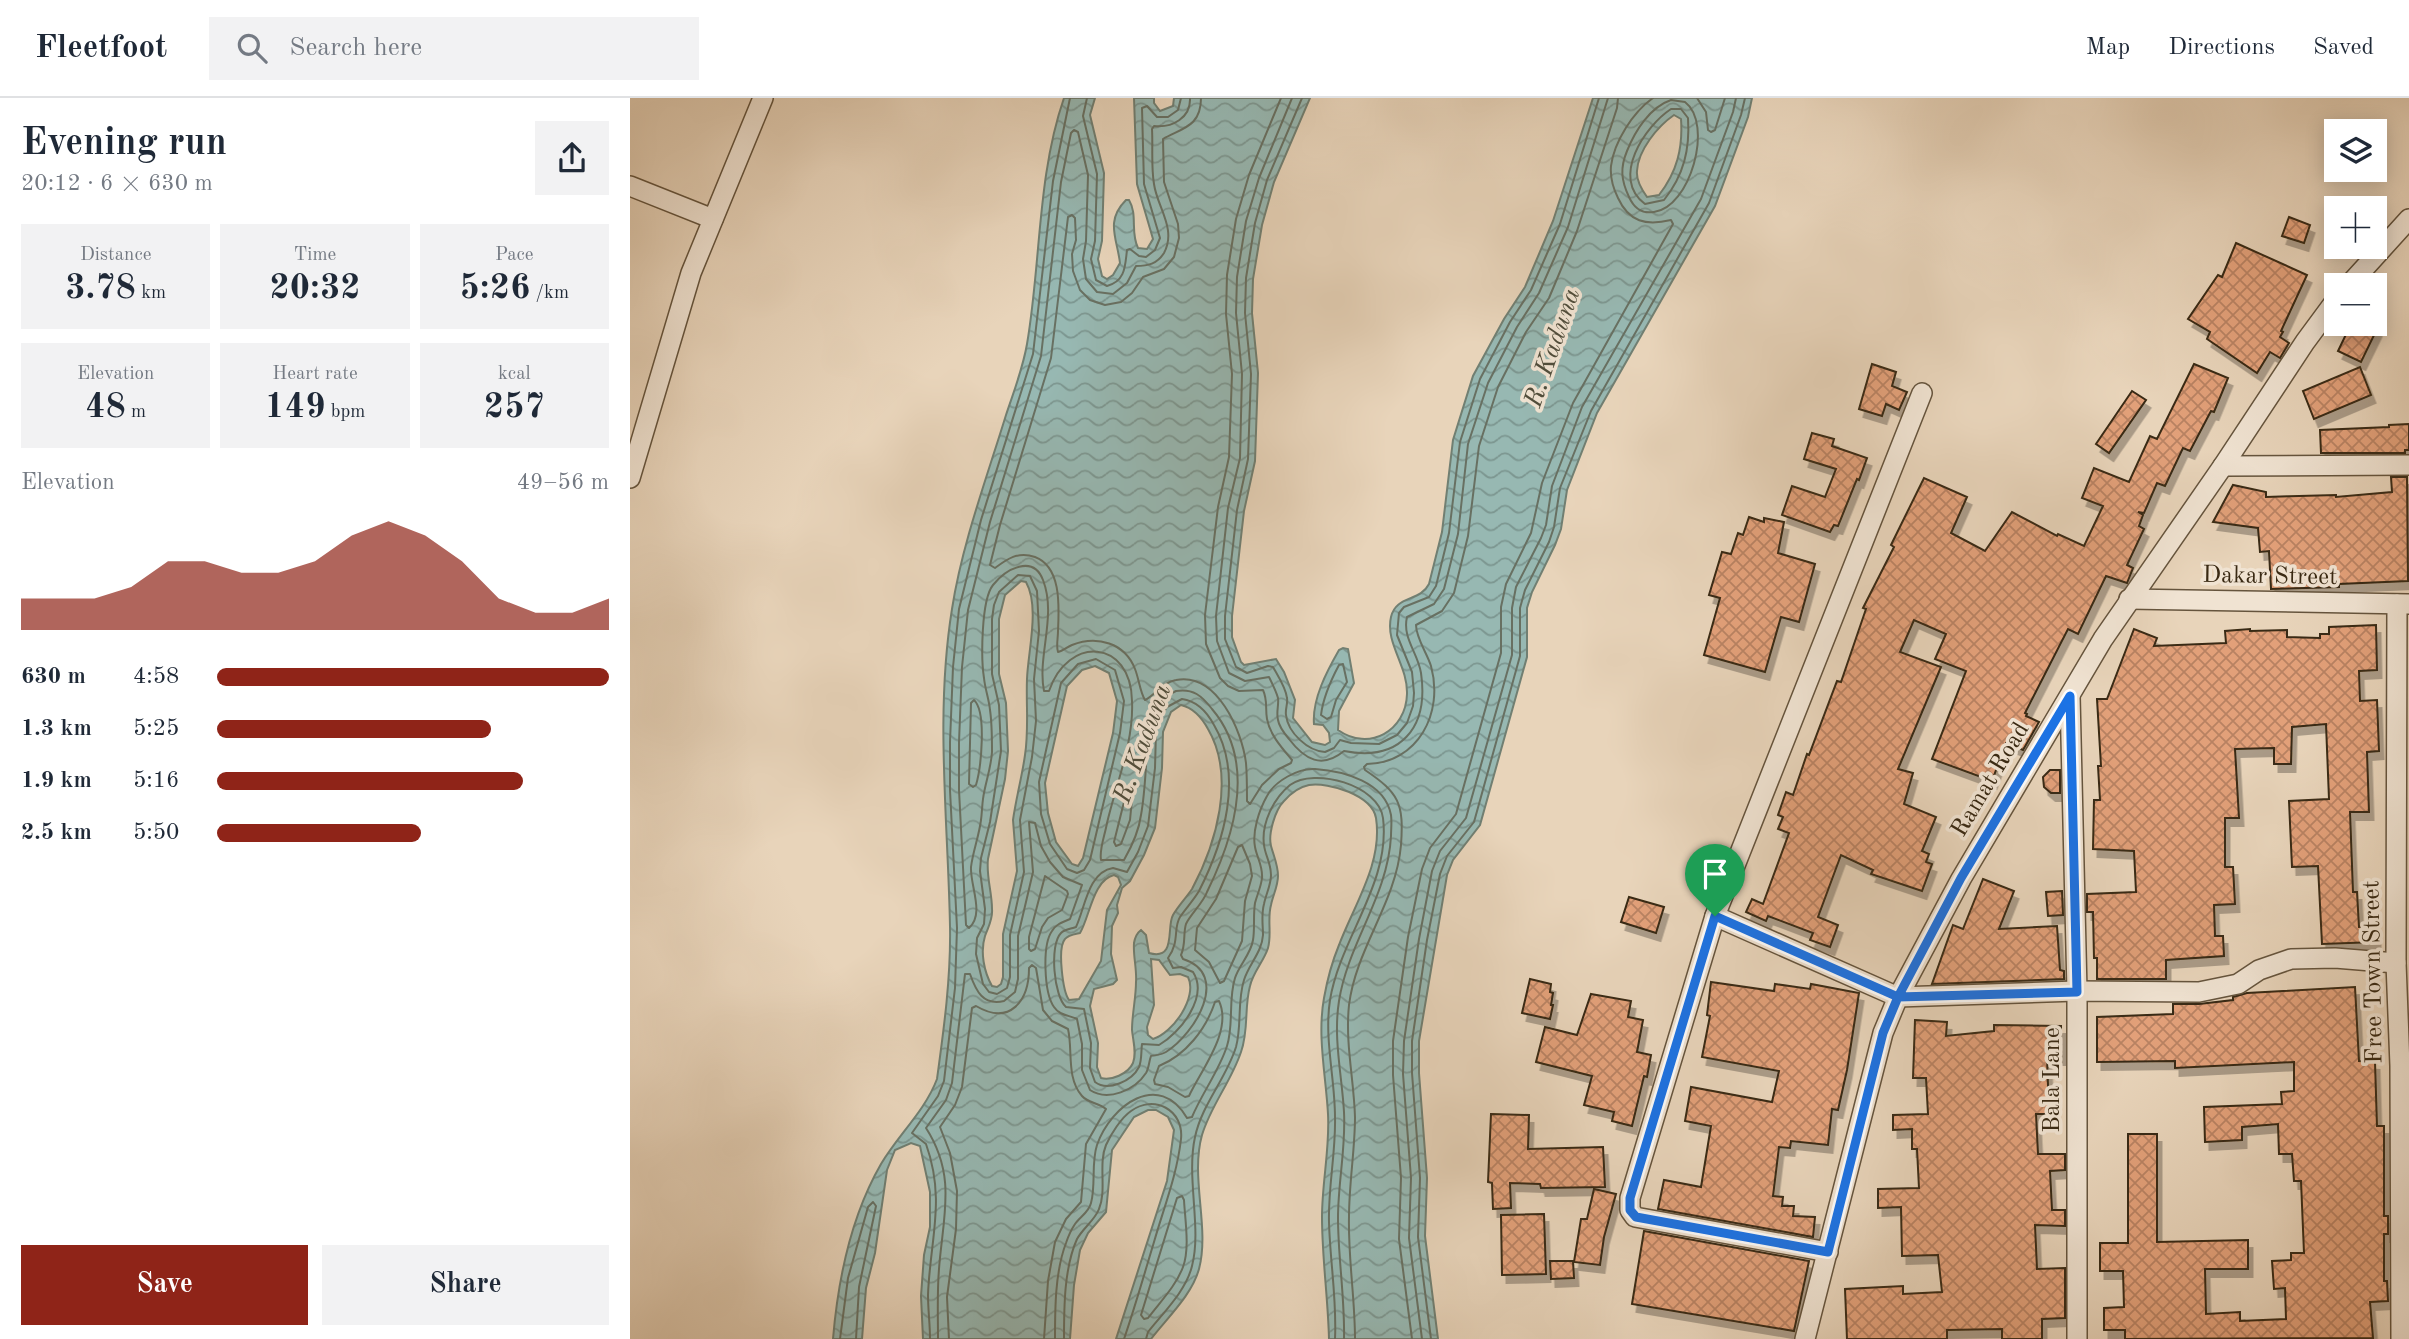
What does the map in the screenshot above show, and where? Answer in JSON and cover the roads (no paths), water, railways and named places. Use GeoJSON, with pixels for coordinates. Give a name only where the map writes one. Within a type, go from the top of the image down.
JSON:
{"type":"FeatureCollection","features":[{"type":"Feature","properties":{"kind":"street"},"geometry":{"type":"LineString","coordinates":[[630,478],[691,273],[763,98]]}},
{"type":"Feature","properties":{"kind":"street"},"geometry":{"type":"LineString","coordinates":[[630,186],[713,219]]}},
{"type":"Feature","properties":{"kind":"street"},"geometry":{"type":"LineString","coordinates":[[2360,273],[2409,219]]}},
{"type":"Feature","properties":{"kind":"street","name":"Ramat Road"},"geometry":{"type":"LineString","coordinates":[[1805,1339],[1883,1033],[1898,997],[1961,878],[2129,599],[2324,316]]}},
{"type":"Feature","properties":{"kind":"street"},"geometry":{"type":"LineString","coordinates":[[1828,1252],[1636,1217],[1630,1210],[1634,1185],[1715,916],[1922,393]]}},
{"type":"Feature","properties":{"kind":"street"},"geometry":{"type":"LineString","coordinates":[[2223,466],[2409,466]]}},
{"type":"Feature","properties":{"kind":"street","name":"Dakar Street"},"geometry":{"type":"LineString","coordinates":[[2129,599],[2403,604]]}},
{"type":"Feature","properties":{"kind":"street","name":"Free Town Street"},"geometry":{"type":"LineString","coordinates":[[2401,1339],[2404,1066],[2396,962],[2403,604]]}},
{"type":"Feature","properties":{"kind":"street","name":"Bala Lane"},"geometry":{"type":"LineString","coordinates":[[2070,696],[2077,992],[2077,1339]]}},
{"type":"Feature","properties":{"kind":"street"},"geometry":{"type":"LineString","coordinates":[[1715,916],[1898,997],[2199,992],[2238,984],[2259,970],[2291,959],[2335,958],[2396,962]]}},
{"type":"Feature","properties":{"kind":"water","name":"R. Kaduna"},"geometry":{"type":"Polygon","coordinates":[[[1064,98],[1095,98],[1090,115],[1104,173],[1102,241],[1098,259],[1102,276],[1107,279],[1113,275],[1120,263],[1114,223],[1126,200],[1129,200],[1132,206],[1134,236],[1138,248],[1147,249],[1153,239],[1137,184],[1134,98],[1154,98],[1160,111],[1173,106],[1174,98],[1310,98],[1274,182],[1262,225],[1253,279],[1252,313],[1258,373],[1255,461],[1244,511],[1232,637],[1244,665],[1276,659],[1295,700],[1293,718],[1312,742],[1325,745],[1330,742],[1329,733],[1323,725],[1314,724],[1315,705],[1325,676],[1339,650],[1343,648],[1348,649],[1354,683],[1339,711],[1338,730],[1362,739],[1373,738],[1393,727],[1405,707],[1406,684],[1391,636],[1391,617],[1398,605],[1420,594],[1429,584],[1442,532],[1453,440],[1473,376],[1525,287],[1553,221],[1593,98],[1752,98],[1748,117],[1715,206],[1597,413],[1567,490],[1561,529],[1527,608],[1527,657],[1480,825],[1453,860],[1447,875],[1419,1041],[1427,1178],[1425,1236],[1438,1339],[1329,1339],[1322,1232],[1328,1127],[1322,1012],[1332,965],[1366,883],[1377,835],[1376,818],[1367,803],[1338,788],[1309,785],[1289,795],[1281,805],[1270,835],[1278,876],[1270,910],[1268,948],[1250,986],[1241,1052],[1206,1124],[1199,1151],[1202,1253],[1199,1269],[1185,1297],[1151,1339],[1116,1339],[1167,1181],[1174,1130],[1168,1117],[1156,1110],[1148,1110],[1134,1117],[1112,1150],[1106,1212],[1088,1233],[1080,1250],[1070,1339],[923,1339],[921,1296],[924,1255],[930,1227],[930,1192],[920,1146],[911,1143],[895,1150],[887,1170],[875,1253],[866,1288],[862,1339],[833,1339],[842,1271],[862,1205],[881,1164],[926,1102],[937,1079],[950,945],[943,727],[947,648],[956,585],[968,535],[1025,353],[1032,313],[1044,189],[1055,128],[1064,98]],[[1674,115],[1650,139],[1638,163],[1637,178],[1647,197],[1659,195],[1678,159],[1681,119],[1674,115]],[[1021,581],[1005,595],[999,619],[999,674],[1006,703],[1008,751],[1005,779],[988,859],[992,913],[983,949],[987,975],[992,986],[997,987],[1003,977],[1003,934],[1017,871],[1013,820],[1026,746],[1027,679],[1033,616],[1026,582],[1021,581]],[[1095,666],[1082,670],[1067,686],[1045,783],[1048,813],[1056,842],[1072,864],[1078,866],[1083,858],[1113,733],[1117,701],[1109,673],[1095,666]],[[1181,705],[1171,712],[1163,732],[1155,828],[1130,881],[1122,888],[1117,905],[1118,913],[1112,926],[1111,954],[1117,980],[1113,984],[1094,989],[1090,1006],[1098,1043],[1097,1067],[1101,1078],[1119,1076],[1133,1063],[1135,1051],[1132,1030],[1136,988],[1134,943],[1138,932],[1141,930],[1146,935],[1149,953],[1158,954],[1167,948],[1171,920],[1201,871],[1220,810],[1221,768],[1208,729],[1197,714],[1186,706],[1181,705]],[[1114,875],[1101,884],[1080,933],[1065,939],[1061,951],[1069,1000],[1079,999],[1101,961],[1107,910],[1121,885],[1118,877],[1114,875]],[[1151,959],[1154,1005],[1147,1027],[1148,1035],[1153,1039],[1168,1030],[1182,1013],[1190,994],[1188,977],[1170,975],[1159,960],[1151,959]]]}}]}
